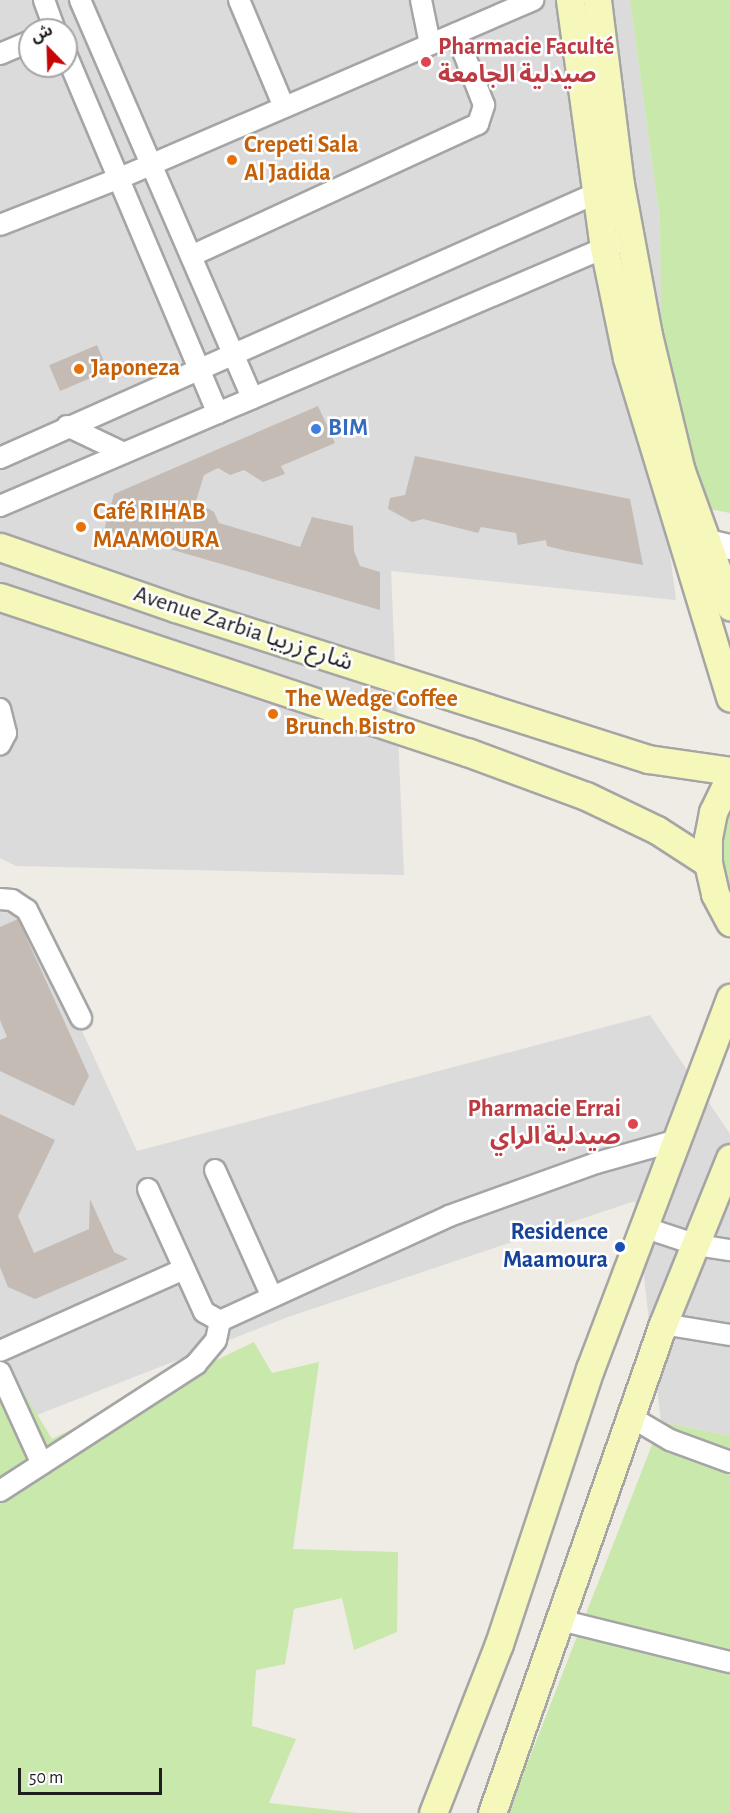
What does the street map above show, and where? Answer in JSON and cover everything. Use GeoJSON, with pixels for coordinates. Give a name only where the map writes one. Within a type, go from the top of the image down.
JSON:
{"type":"FeatureCollection","features":[{"type":"Feature","properties":{"kind":"main road"},"geometry":{"type":"LineString","coordinates":[[570,0],[608,188],[630,239],[648,335],[681,471],[704,542],[730,606]]}},
{"type":"Feature","properties":{"kind":"main road"},"geometry":{"type":"LineString","coordinates":[[597,0],[608,188],[604,247],[627,358],[653,452],[730,698]]}},
{"type":"Feature","properties":{"kind":"main road","name":"Avenue Zarbia شارع زربيا"},"geometry":{"type":"LineString","coordinates":[[0,548],[175,608],[648,759],[730,771]]}},
{"type":"Feature","properties":{"kind":"main road","name":"Avenue Zarbia شارع زربيا"},"geometry":{"type":"LineString","coordinates":[[0,597],[467,752],[586,796],[657,830],[708,863]]}},
{"type":"Feature","properties":{"kind":"main road"},"geometry":{"type":"LineString","coordinates":[[730,777],[713,812],[708,863],[715,894],[730,922]]}},
{"type":"Feature","properties":{"kind":"main road"},"geometry":{"type":"LineString","coordinates":[[433,1813],[499,1644],[590,1369],[730,998]]}},
{"type":"Feature","properties":{"kind":"main road"},"geometry":{"type":"LineString","coordinates":[[492,1813],[663,1324],[697,1245],[730,1158]]}},
{"type":"Feature","properties":{"kind":"street"},"geometry":{"type":"LineString","coordinates":[[44,0],[51,18]]}},
{"type":"Feature","properties":{"kind":"street"},"geometry":{"type":"LineString","coordinates":[[80,0],[252,398]]}},
{"type":"Feature","properties":{"kind":"street"},"geometry":{"type":"LineString","coordinates":[[239,0],[284,107]]}},
{"type":"Feature","properties":{"kind":"street"},"geometry":{"type":"LineString","coordinates":[[421,0],[430,44]]}},
{"type":"Feature","properties":{"kind":"street"},"geometry":{"type":"LineString","coordinates":[[0,225],[120,178],[533,0]]}},
{"type":"Feature","properties":{"kind":"street"},"geometry":{"type":"LineString","coordinates":[[191,256],[478,124],[484,105],[456,33]]}},
{"type":"Feature","properties":{"kind":"street"},"geometry":{"type":"LineString","coordinates":[[0,54],[18,46]]}},
{"type":"Feature","properties":{"kind":"street"},"geometry":{"type":"LineString","coordinates":[[76,78],[218,413]]}},
{"type":"Feature","properties":{"kind":"street"},"geometry":{"type":"LineString","coordinates":[[0,458],[198,367],[608,188]]}},
{"type":"Feature","properties":{"kind":"street"},"geometry":{"type":"LineString","coordinates":[[0,506],[604,247],[630,239]]}},
{"type":"Feature","properties":{"kind":"street"},"geometry":{"type":"LineString","coordinates":[[67,426],[124,453]]}},
{"type":"Feature","properties":{"kind":"street"},"geometry":{"type":"LineString","coordinates":[[704,542],[730,547]]}},
{"type":"Feature","properties":{"kind":"street"},"geometry":{"type":"LineString","coordinates":[[0,709],[6,733],[0,745]]}},
{"type":"Feature","properties":{"kind":"street"},"geometry":{"type":"LineString","coordinates":[[0,899],[12,900],[27,910],[81,1018]]}},
{"type":"Feature","properties":{"kind":"street"},"geometry":{"type":"LineString","coordinates":[[220,1321],[350,1259],[470,1208],[596,1163],[678,1140]]}},
{"type":"Feature","properties":{"kind":"street"},"geometry":{"type":"LineString","coordinates":[[215,1170],[272,1297]]}},
{"type":"Feature","properties":{"kind":"street"},"geometry":{"type":"LineString","coordinates":[[148,1190],[204,1312],[220,1321]]}},
{"type":"Feature","properties":{"kind":"street"},"geometry":{"type":"LineString","coordinates":[[645,1228],[697,1245],[730,1250]]}},
{"type":"Feature","properties":{"kind":"street"},"geometry":{"type":"LineString","coordinates":[[0,1351],[184,1269]]}},
{"type":"Feature","properties":{"kind":"street"},"geometry":{"type":"LineString","coordinates":[[0,1491],[196,1364],[216,1340],[220,1321]]}},
{"type":"Feature","properties":{"kind":"street"},"geometry":{"type":"LineString","coordinates":[[663,1324],[730,1335]]}},
{"type":"Feature","properties":{"kind":"street"},"geometry":{"type":"LineString","coordinates":[[0,1372],[42,1464]]}},
{"type":"Feature","properties":{"kind":"street"},"geometry":{"type":"LineString","coordinates":[[631,1417],[679,1444],[730,1462]]}},
{"type":"Feature","properties":{"kind":"street"},"geometry":{"type":"LineString","coordinates":[[560,1620],[730,1662]]}},
{"type":"Feature","properties":{"kind":"shaded area"},"geometry":{"type":"Polygon","coordinates":[[[0,0],[630,0],[660,220],[663,500],[676,600],[391,571],[404,875],[16,866],[0,858],[0,0]]]}},
{"type":"Feature","properties":{"kind":"shaded area"},"geometry":{"type":"Polygon","coordinates":[[[24,904],[137,1151],[650,1015],[730,1134],[730,1436],[661,1422],[635,1201],[288,1317],[19,1422],[0,1387],[0,908],[24,904]]]}},
{"type":"Feature","properties":{"kind":"green space"},"geometry":{"type":"Polygon","coordinates":[[[630,0],[730,0],[730,513],[663,500],[660,220],[630,0]]]}},
{"type":"Feature","properties":{"kind":"green space"},"geometry":{"type":"Polygon","coordinates":[[[730,805],[730,896],[720,862],[722,824],[730,805]]]}},
{"type":"Feature","properties":{"kind":"green space"},"geometry":{"type":"Polygon","coordinates":[[[254,1342],[272,1373],[319,1362],[293,1549],[398,1552],[397,1632],[354,1650],[342,1598],[294,1609],[285,1664],[256,1670],[252,1726],[296,1739],[269,1803],[358,1813],[0,1813],[0,1353],[52,1439],[254,1342]]]}},
{"type":"Feature","properties":{"kind":"green space"},"geometry":{"type":"Polygon","coordinates":[[[661,1422],[730,1436],[730,1813],[508,1813],[661,1422]]]}},
{"type":"Feature","properties":{"kind":"building","name":"Japoneza"},"geometry":{"type":"Polygon","coordinates":[[[97,345],[108,371],[60,391],[49,365],[97,345]]]}},
{"type":"Feature","properties":{"kind":"building"},"geometry":{"type":"Polygon","coordinates":[[[318,406],[335,443],[281,466],[285,474],[263,482],[244,470],[230,475],[218,468],[204,475],[196,501],[214,512],[219,523],[300,547],[312,517],[353,526],[354,551],[360,566],[380,572],[380,610],[104,530],[114,494],[318,406]]]}},
{"type":"Feature","properties":{"kind":"building"},"geometry":{"type":"Polygon","coordinates":[[[415,456],[630,499],[643,565],[547,546],[546,540],[518,545],[516,533],[481,527],[478,533],[423,519],[412,522],[388,509],[390,498],[405,495],[415,456]]]}},
{"type":"Feature","properties":{"kind":"building"},"geometry":{"type":"Polygon","coordinates":[[[18,919],[89,1076],[74,1106],[0,1071],[0,1040],[7,1037],[0,1020],[0,927],[18,919]]]}},
{"type":"Feature","properties":{"kind":"building"},"geometry":{"type":"Polygon","coordinates":[[[0,1114],[55,1140],[18,1216],[34,1253],[89,1229],[90,1199],[114,1252],[128,1259],[35,1299],[8,1287],[0,1267],[0,1114]]]}},
{"type":"Feature","properties":{"kind":"place","name":"Pharmacie Faculté صيدلية الجامعة"},"geometry":{"type":"Point","coordinates":[426,62]}},
{"type":"Feature","properties":{"kind":"place","name":"Crepeti Sala Al Jadida"},"geometry":{"type":"Point","coordinates":[232,160]}},
{"type":"Feature","properties":{"kind":"place","name":"Japoneza"},"geometry":{"type":"Point","coordinates":[79,369]}},
{"type":"Feature","properties":{"kind":"place","name":"BIM"},"geometry":{"type":"Point","coordinates":[316,429]}},
{"type":"Feature","properties":{"kind":"place","name":"Café RIHAB MAAMOURA"},"geometry":{"type":"Point","coordinates":[81,527]}},
{"type":"Feature","properties":{"kind":"place","name":"The Wedge Coffee Brunch Bistro"},"geometry":{"type":"Point","coordinates":[273,714]}},
{"type":"Feature","properties":{"kind":"place","name":"Pharmacie Errai صيدلية الراي"},"geometry":{"type":"Point","coordinates":[633,1124]}},
{"type":"Feature","properties":{"kind":"place","name":"Residence Maamoura"},"geometry":{"type":"Point","coordinates":[620,1247]}}]}
